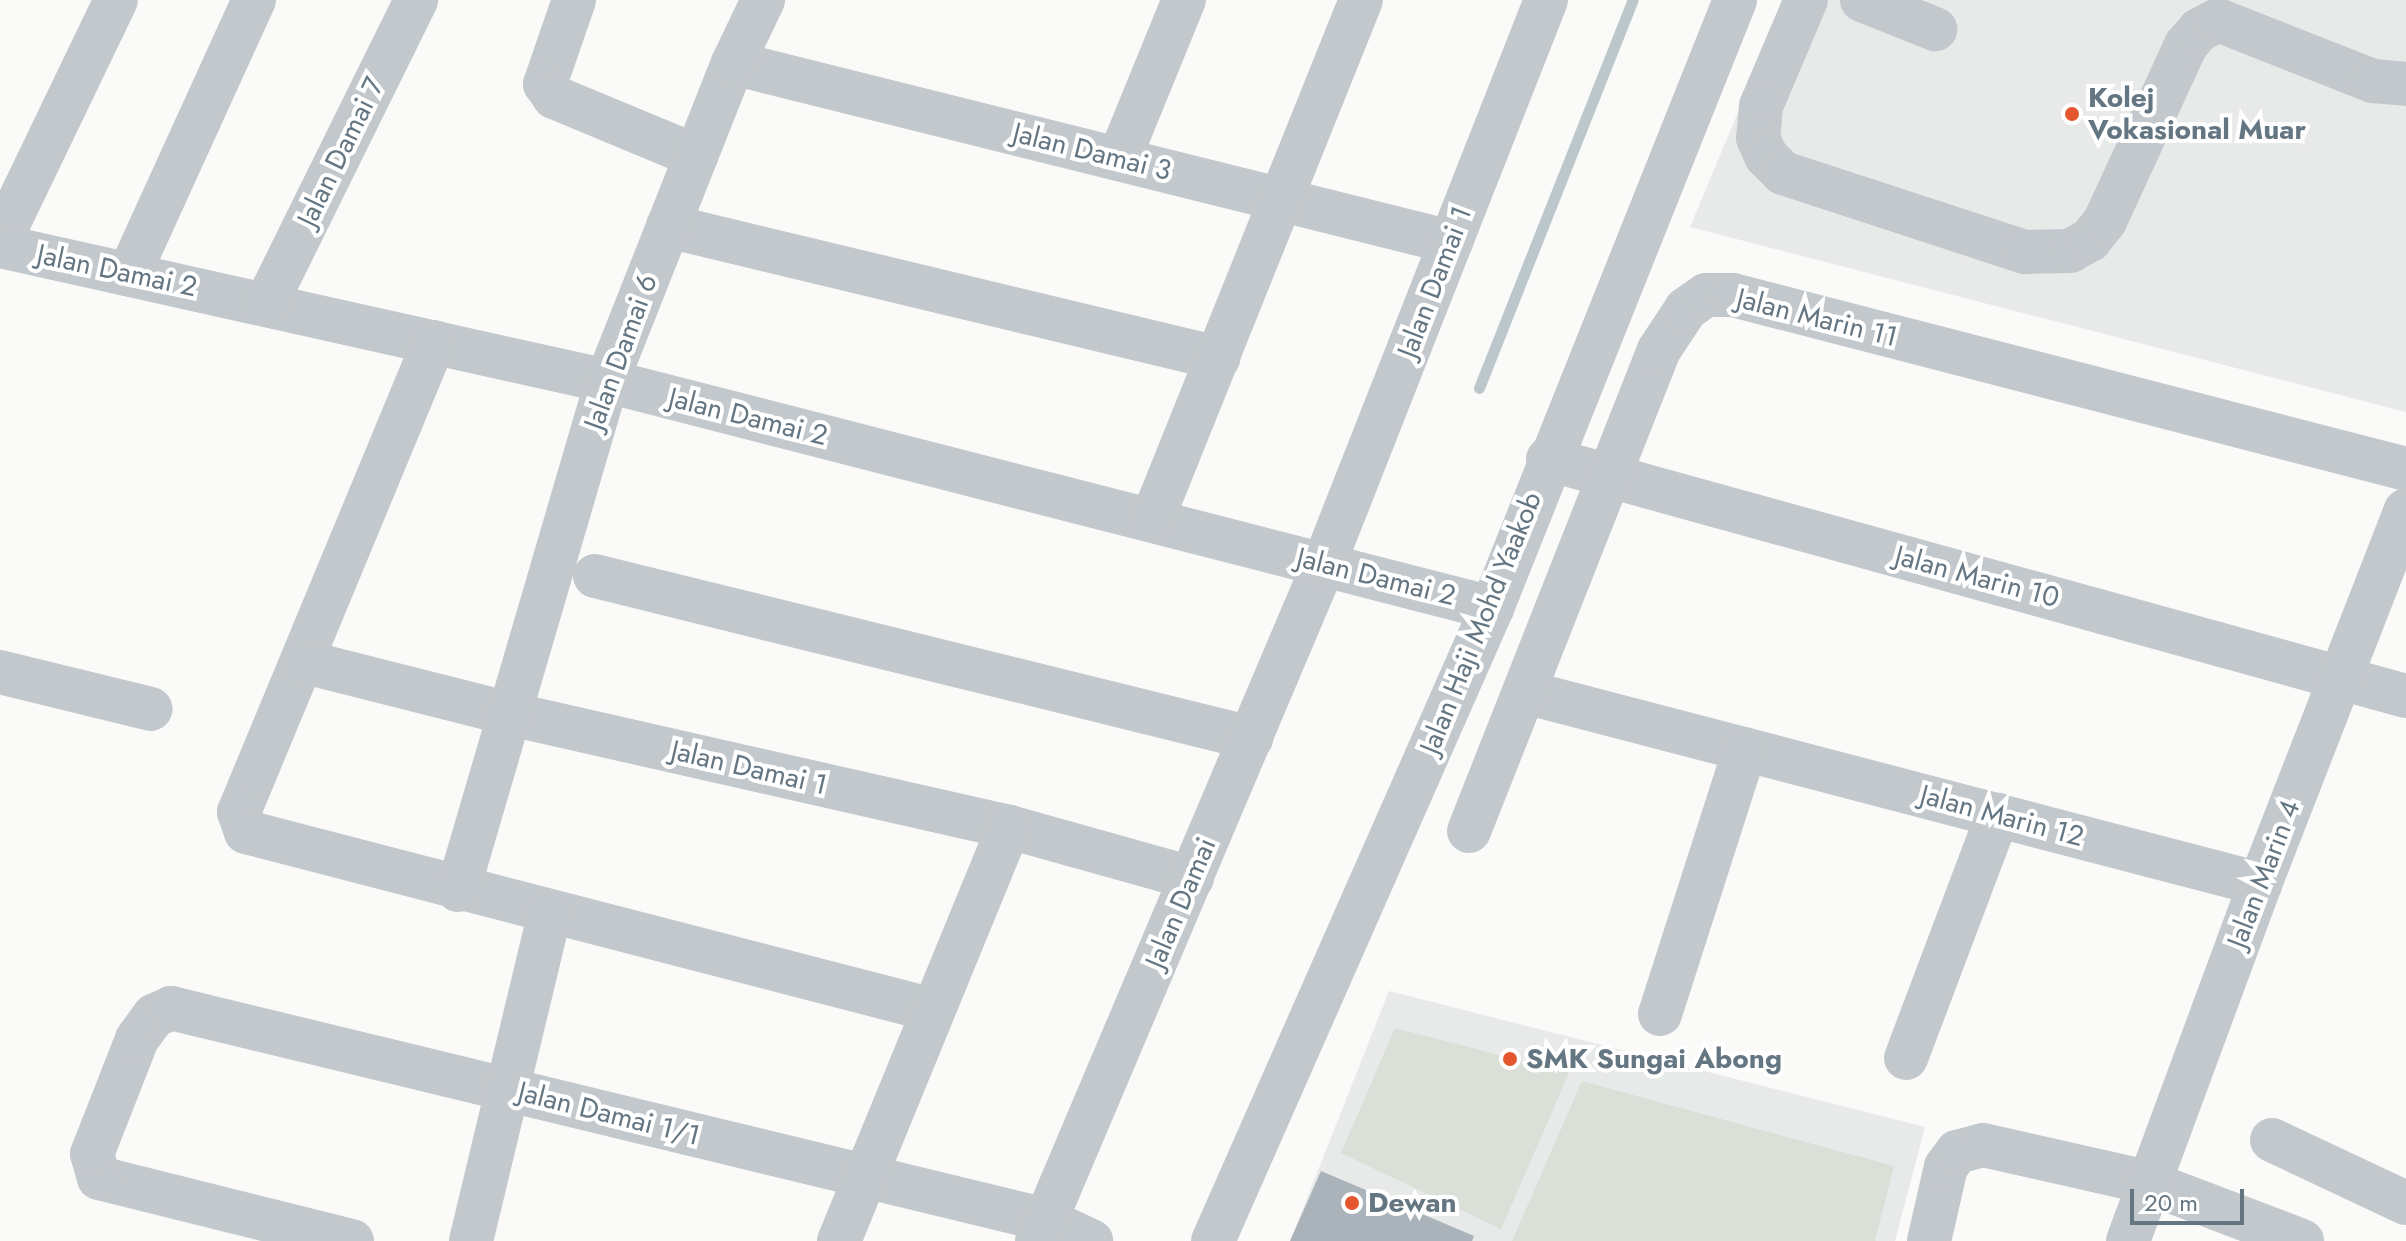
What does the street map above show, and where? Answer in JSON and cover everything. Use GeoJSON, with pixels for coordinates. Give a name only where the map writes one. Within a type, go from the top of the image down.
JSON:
{"type":"FeatureCollection","features":[{"type":"Feature","properties":{"kind":"street"},"geometry":{"type":"LineString","coordinates":[[0,244],[116,0]]}},
{"type":"Feature","properties":{"kind":"street"},"geometry":{"type":"LineString","coordinates":[[130,272],[254,0]]}},
{"type":"Feature","properties":{"kind":"street","name":"Jalan Damai 7"},"geometry":{"type":"LineString","coordinates":[[266,304],[416,0]]}},
{"type":"Feature","properties":{"kind":"street"},"geometry":{"type":"LineString","coordinates":[[574,0],[545,84],[554,97],[696,156]]}},
{"type":"Feature","properties":{"kind":"street","name":"Jalan Damai 6"},"geometry":{"type":"LineString","coordinates":[[458,890],[506,713],[607,381],[733,63],[763,0]]}},
{"type":"Feature","properties":{"kind":"street"},"geometry":{"type":"LineString","coordinates":[[1119,159],[1184,0]]}},
{"type":"Feature","properties":{"kind":"street"},"geometry":{"type":"LineString","coordinates":[[1152,520],[1361,0]]}},
{"type":"Feature","properties":{"kind":"street","name":"Jalan Damai 1"},"geometry":{"type":"LineString","coordinates":[[1342,568],[1451,242],[1546,0]]}},
{"type":"Feature","properties":{"kind":"street","name":"Jalan Haji Mohd Yaakob"},"geometry":{"type":"LineString","coordinates":[[1213,1241],[1492,608],[1548,459],[1735,0]]}},
{"type":"Feature","properties":{"kind":"street"},"geometry":{"type":"LineString","coordinates":[[1806,0],[1761,106],[1758,138],[1766,156],[1783,173],[2025,252],[2070,251],[2090,240],[2105,221],[2186,45],[2199,30],[2218,20],[2373,81],[2406,84]]}},
{"type":"Feature","properties":{"kind":"street"},"geometry":{"type":"LineString","coordinates":[[1862,0],[1935,29]]}},
{"type":"Feature","properties":{"kind":"street","name":"Jalan Damai 3"},"geometry":{"type":"LineString","coordinates":[[733,63],[1451,242]]}},
{"type":"Feature","properties":{"kind":"street"},"geometry":{"type":"LineString","coordinates":[[668,226],[1218,358]]}},
{"type":"Feature","properties":{"kind":"street","name":"Jalan Damai 2"},"geometry":{"type":"LineString","coordinates":[[0,244],[607,381],[1492,608]]}},
{"type":"Feature","properties":{"kind":"street","name":"Jalan Marin 11"},"geometry":{"type":"LineString","coordinates":[[1469,831],[1659,350],[1686,309],[1706,295],[1733,295],[2406,469]]}},
{"type":"Feature","properties":{"kind":"street"},"geometry":{"type":"LineString","coordinates":[[434,342],[305,662],[239,812],[240,824],[253,838],[933,1010]]}},
{"type":"Feature","properties":{"kind":"street","name":"Jalan Marin 10"},"geometry":{"type":"LineString","coordinates":[[1548,459],[2406,696]]}},
{"type":"Feature","properties":{"kind":"street","name":"Jalan Marin 4"},"geometry":{"type":"LineString","coordinates":[[2128,1241],[2147,1182],[2260,884],[2406,510]]}},
{"type":"Feature","properties":{"kind":"street","name":"Jalan Damai"},"geometry":{"type":"LineString","coordinates":[[1042,1231],[1251,738],[1342,568]]}},
{"type":"Feature","properties":{"kind":"street"},"geometry":{"type":"LineString","coordinates":[[595,576],[1251,738]]}},
{"type":"Feature","properties":{"kind":"street","name":"Jalan Damai 1"},"geometry":{"type":"LineString","coordinates":[[305,662],[506,713],[1009,827],[1192,878]]}},
{"type":"Feature","properties":{"kind":"street"},"geometry":{"type":"LineString","coordinates":[[0,672],[151,709]]}},
{"type":"Feature","properties":{"kind":"street","name":"Jalan Marin 12"},"geometry":{"type":"LineString","coordinates":[[1525,692],[2260,884]]}},
{"type":"Feature","properties":{"kind":"street"},"geometry":{"type":"LineString","coordinates":[[1660,1014],[1745,749]]}},
{"type":"Feature","properties":{"kind":"street"},"geometry":{"type":"LineString","coordinates":[[1906,1058],[1998,815]]}},
{"type":"Feature","properties":{"kind":"street"},"geometry":{"type":"LineString","coordinates":[[839,1241],[1009,827]]}},
{"type":"Feature","properties":{"kind":"street"},"geometry":{"type":"LineString","coordinates":[[471,1241],[550,913]]}},
{"type":"Feature","properties":{"kind":"street","name":"Jalan Damai 1/1"},"geometry":{"type":"LineString","coordinates":[[352,1241],[99,1178],[92,1154],[137,1039],[154,1016],[171,1008],[864,1176],[1042,1231],[1090,1240]]}},
{"type":"Feature","properties":{"kind":"street"},"geometry":{"type":"LineString","coordinates":[[2272,1140],[2406,1203]]}},
{"type":"Feature","properties":{"kind":"street"},"geometry":{"type":"LineString","coordinates":[[1929,1241],[1946,1167],[1970,1146],[2147,1182],[2302,1241]]}},
{"type":"Feature","properties":{"kind":"shaded area","name":"Kolej Vokasional Muar"},"geometry":{"type":"Polygon","coordinates":[[[1785,0],[2406,0],[2406,412],[1690,227],[1785,0]]]}},
{"type":"Feature","properties":{"kind":"shaded area","name":"SMK Sungai Abong"},"geometry":{"type":"Polygon","coordinates":[[[1389,991],[1925,1127],[1895,1241],[1290,1241],[1389,991]]]}},
{"type":"Feature","properties":{"kind":"shaded area"},"geometry":{"type":"Polygon","coordinates":[[[1395,1028],[1569,1073],[1501,1229],[1341,1153],[1395,1028]]]}},
{"type":"Feature","properties":{"kind":"shaded area"},"geometry":{"type":"Polygon","coordinates":[[[1582,1081],[1894,1166],[1875,1241],[1512,1241],[1582,1081]]]}},
{"type":"Feature","properties":{"kind":"building","name":"Dewan"},"geometry":{"type":"Polygon","coordinates":[[[1321,1171],[1474,1236],[1472,1241],[1290,1241],[1321,1171]]]}},
{"type":"Feature","properties":{"kind":"waterway"},"geometry":{"type":"LineString","coordinates":[[1479,388],[1633,0]]}},
{"type":"Feature","properties":{"kind":"place","name":"Kolej Vokasional Muar"},"geometry":{"type":"Point","coordinates":[2072,114]}},
{"type":"Feature","properties":{"kind":"place","name":"SMK Sungai Abong"},"geometry":{"type":"Point","coordinates":[1510,1059]}},
{"type":"Feature","properties":{"kind":"place","name":"Dewan"},"geometry":{"type":"Point","coordinates":[1352,1203]}}]}
